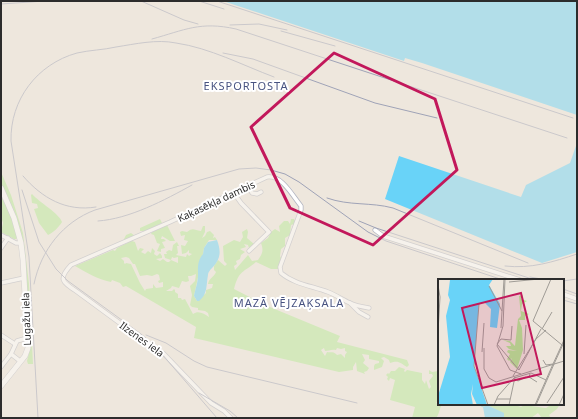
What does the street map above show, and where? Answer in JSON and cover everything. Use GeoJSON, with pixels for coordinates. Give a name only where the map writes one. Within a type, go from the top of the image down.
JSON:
{"type":"FeatureCollection","features":[{"type":"Feature","properties":{"kind":"street","name":"Kaķasēkļa dambis"},"geometry":{"type":"LineString","coordinates":[[65,284],[63,281],[63,276],[71,265],[164,225],[267,177],[275,178],[280,182],[301,206],[301,210],[280,268],[281,273],[286,278],[295,282],[328,292],[341,297],[350,303]]}},
{"type":"Feature","properties":{"kind":"street"},"geometry":{"type":"LineString","coordinates":[[248,186],[252,193],[257,194],[261,192]]}},
{"type":"Feature","properties":{"kind":"street","name":"Lugažu iela"},"geometry":{"type":"LineString","coordinates":[[1,188],[14,218],[21,243],[27,338],[26,353],[1,386]]}},
{"type":"Feature","properties":{"kind":"street"},"geometry":{"type":"LineString","coordinates":[[234,192],[241,203],[268,232],[249,251]]}},
{"type":"Feature","properties":{"kind":"street"},"geometry":{"type":"LineString","coordinates":[[375,230],[383,236],[517,279]]}},
{"type":"Feature","properties":{"kind":"street"},"geometry":{"type":"LineString","coordinates":[[1,235],[16,243],[21,243]]}},
{"type":"Feature","properties":{"kind":"street"},"geometry":{"type":"LineString","coordinates":[[1,248],[8,238]]}},
{"type":"Feature","properties":{"kind":"street"},"geometry":{"type":"LineString","coordinates":[[1,282],[24,278]]}},
{"type":"Feature","properties":{"kind":"street","name":"Ilzenes iela"},"geometry":{"type":"LineString","coordinates":[[65,284],[164,354],[211,403],[224,411],[230,418]]}},
{"type":"Feature","properties":{"kind":"street"},"geometry":{"type":"LineString","coordinates":[[564,294],[577,299]]}},
{"type":"Feature","properties":{"kind":"street"},"geometry":{"type":"LineString","coordinates":[[350,303],[369,308]]}},
{"type":"Feature","properties":{"kind":"street"},"geometry":{"type":"LineString","coordinates":[[350,303],[359,312],[368,317]]}},
{"type":"Feature","properties":{"kind":"street"},"geometry":{"type":"LineString","coordinates":[[1,335],[14,344]]}},
{"type":"Feature","properties":{"kind":"street"},"geometry":{"type":"LineString","coordinates":[[1,367],[11,354],[14,344],[19,340],[27,338]]}},
{"type":"Feature","properties":{"kind":"street"},"geometry":{"type":"LineString","coordinates":[[11,354],[20,361]]}},
{"type":"Feature","properties":{"kind":"highlighted area"},"geometry":{"type":"Polygon","coordinates":[[[334,53],[435,99],[457,170],[373,245],[290,208],[251,127],[334,53]]]}},
{"type":"Feature","properties":{"kind":"green space"},"geometry":{"type":"Polygon","coordinates":[[[1,172],[11,195],[23,233],[29,284],[33,364],[28,364],[27,361],[30,339],[17,220],[1,184],[1,172]]]}},
{"type":"Feature","properties":{"kind":"green space"},"geometry":{"type":"Polygon","coordinates":[[[32,194],[57,215],[62,222],[56,230],[48,235],[39,223],[34,209],[38,208],[37,204],[32,203],[32,194]]]}},
{"type":"Feature","properties":{"kind":"green space"},"geometry":{"type":"Polygon","coordinates":[[[1,198],[3,199],[13,220],[18,237],[16,239],[1,232],[3,223],[1,217],[1,198]]]}},
{"type":"Feature","properties":{"kind":"green space"},"geometry":{"type":"Polygon","coordinates":[[[160,219],[162,223],[153,229],[140,231],[140,228],[160,219]]]}},
{"type":"Feature","properties":{"kind":"green space"},"geometry":{"type":"Polygon","coordinates":[[[291,219],[294,219],[294,224],[291,225],[290,235],[285,238],[285,246],[281,249],[281,258],[278,269],[271,269],[256,262],[240,275],[234,289],[265,305],[340,336],[337,342],[407,360],[409,365],[407,367],[397,362],[390,363],[389,360],[384,357],[381,358],[384,361],[382,367],[374,370],[375,364],[379,363],[379,361],[369,359],[369,355],[362,354],[365,360],[363,363],[369,368],[364,372],[365,374],[357,371],[356,362],[353,370],[339,372],[194,338],[196,327],[126,286],[123,287],[120,283],[112,280],[111,282],[106,281],[75,266],[113,250],[115,251],[117,248],[127,243],[124,239],[126,235],[131,233],[135,236],[132,241],[135,242],[138,251],[140,248],[144,249],[141,252],[145,254],[148,251],[151,253],[152,248],[155,251],[154,254],[157,256],[160,253],[162,256],[162,258],[156,259],[160,261],[163,259],[169,262],[171,260],[165,258],[164,254],[167,254],[166,252],[169,250],[172,251],[173,245],[177,242],[179,246],[177,246],[178,253],[176,255],[186,257],[187,254],[189,256],[192,254],[189,253],[189,250],[182,254],[181,245],[185,246],[188,241],[184,240],[185,235],[181,236],[180,232],[187,232],[192,229],[201,231],[203,226],[205,226],[205,232],[202,238],[207,232],[210,231],[214,235],[213,238],[215,237],[217,240],[209,240],[204,248],[194,296],[197,301],[206,293],[206,290],[212,288],[213,284],[208,284],[209,280],[216,272],[214,270],[214,266],[218,260],[225,266],[227,264],[224,261],[223,246],[234,240],[240,242],[243,237],[242,232],[247,229],[247,238],[254,244],[249,248],[248,245],[244,244],[246,247],[240,249],[245,252],[241,255],[240,259],[236,261],[237,264],[234,266],[235,270],[248,255],[252,261],[258,260],[262,252],[261,243],[268,238],[271,232],[275,229],[280,232],[279,226],[284,221],[288,221],[290,224],[291,219]],[[172,257],[171,260],[178,263],[178,257],[172,257]],[[121,258],[125,264],[131,264],[145,291],[146,289],[153,288],[153,284],[156,288],[163,287],[163,282],[159,283],[158,281],[160,280],[159,275],[140,276],[135,264],[133,264],[129,258],[121,258]],[[196,274],[188,276],[189,281],[182,281],[179,288],[172,286],[166,291],[172,291],[174,289],[178,294],[178,298],[181,298],[182,300],[185,299],[193,314],[199,312],[209,317],[208,313],[205,311],[198,310],[198,308],[190,305],[192,295],[190,286],[195,281],[196,274]],[[324,348],[321,350],[325,356],[327,352],[332,352],[337,355],[341,354],[345,358],[347,352],[345,351],[345,348],[325,351],[324,348]]]}},
{"type":"Feature","properties":{"kind":"green space"},"geometry":{"type":"Polygon","coordinates":[[[167,225],[175,241],[170,241],[162,236],[161,239],[166,241],[162,242],[165,248],[161,249],[161,252],[157,251],[160,244],[157,243],[154,235],[151,234],[152,232],[167,225]]]}},
{"type":"Feature","properties":{"kind":"green space"},"geometry":{"type":"Polygon","coordinates":[[[399,367],[405,369],[405,372],[407,370],[422,373],[422,380],[425,384],[426,380],[429,389],[431,387],[429,381],[433,376],[432,374],[429,374],[429,370],[432,372],[438,371],[438,400],[436,403],[441,406],[436,418],[412,418],[415,407],[390,400],[395,380],[390,378],[389,381],[386,375],[391,371],[395,371],[399,367]]]}},
{"type":"Feature","properties":{"kind":"green space"},"geometry":{"type":"Polygon","coordinates":[[[487,405],[515,405],[521,407],[524,405],[546,408],[550,405],[559,405],[557,409],[549,415],[551,418],[542,418],[538,413],[531,418],[501,418],[504,417],[495,409],[487,405]]]}},
{"type":"Feature","properties":{"kind":"water"},"geometry":{"type":"Polygon","coordinates":[[[223,1],[577,1],[577,115],[422,63],[405,58],[404,61],[223,1]]]}},
{"type":"Feature","properties":{"kind":"water"},"geometry":{"type":"Polygon","coordinates":[[[577,143],[577,252],[542,263],[385,199],[399,156],[521,197],[526,185],[570,163],[577,143]]]}},
{"type":"Feature","properties":{"kind":"water"},"geometry":{"type":"Polygon","coordinates":[[[217,240],[220,251],[219,257],[216,264],[208,273],[204,295],[199,301],[197,301],[194,296],[198,278],[199,262],[208,242],[217,240]]]}},
{"type":"Feature","properties":{"kind":"water"},"geometry":{"type":"Polygon","coordinates":[[[487,405],[504,413],[504,417],[485,418],[483,407],[487,405]]]}},
{"type":"Feature","properties":{"kind":"railway"},"geometry":{"type":"LineString","coordinates":[[1,4],[45,1]]}},
{"type":"Feature","properties":{"kind":"railway"},"geometry":{"type":"LineString","coordinates":[[141,1],[184,20],[198,24]]}},
{"type":"Feature","properties":{"kind":"railway"},"geometry":{"type":"LineString","coordinates":[[199,1],[224,9]]}},
{"type":"Feature","properties":{"kind":"railway"},"geometry":{"type":"LineString","coordinates":[[217,1],[573,118]]}},
{"type":"Feature","properties":{"kind":"railway"},"geometry":{"type":"LineString","coordinates":[[230,25],[259,24],[287,30]]}},
{"type":"Feature","properties":{"kind":"railway"},"geometry":{"type":"LineString","coordinates":[[152,39],[202,26],[236,29],[567,138]]}},
{"type":"Feature","properties":{"kind":"railway"},"geometry":{"type":"LineString","coordinates":[[281,31],[335,46]]}},
{"type":"Feature","properties":{"kind":"railway"},"geometry":{"type":"LineString","coordinates":[[38,418],[29,257],[11,141],[15,112],[21,98],[29,86],[38,75],[50,66],[63,58],[77,53],[138,43],[154,42],[169,42],[189,45],[226,57],[274,77]]}},
{"type":"Feature","properties":{"kind":"railway"},"geometry":{"type":"LineString","coordinates":[[223,53],[253,59],[375,103],[437,118]]}},
{"type":"Feature","properties":{"kind":"railway"},"geometry":{"type":"LineString","coordinates":[[34,284],[42,260],[55,239],[63,230],[83,215],[95,210],[239,169],[256,168],[285,174],[299,182],[368,232],[386,241],[500,279]]}},
{"type":"Feature","properties":{"kind":"railway"},"geometry":{"type":"LineString","coordinates":[[23,176],[38,191],[55,202],[75,207],[96,207]]}},
{"type":"Feature","properties":{"kind":"railway"},"geometry":{"type":"LineString","coordinates":[[98,221],[122,217],[134,213],[192,185]]}},
{"type":"Feature","properties":{"kind":"railway"},"geometry":{"type":"LineString","coordinates":[[22,190],[39,242],[56,269],[68,281],[141,334],[155,346],[217,418]]}},
{"type":"Feature","properties":{"kind":"railway"},"geometry":{"type":"LineString","coordinates":[[327,198],[344,202],[393,208],[528,263]]}},
{"type":"Feature","properties":{"kind":"railway"},"geometry":{"type":"LineString","coordinates":[[359,221],[376,228],[532,279]]}},
{"type":"Feature","properties":{"kind":"railway"},"geometry":{"type":"LineString","coordinates":[[505,266],[533,266],[577,254]]}},
{"type":"Feature","properties":{"kind":"railway"},"geometry":{"type":"LineString","coordinates":[[530,277],[541,279]]}},
{"type":"Feature","properties":{"kind":"railway"},"geometry":{"type":"LineString","coordinates":[[564,281],[577,279]]}},
{"type":"Feature","properties":{"kind":"railway"},"geometry":{"type":"LineString","coordinates":[[564,289],[577,294]]}},
{"type":"Feature","properties":{"kind":"railway"},"geometry":{"type":"LineString","coordinates":[[564,300],[577,304]]}},
{"type":"Feature","properties":{"kind":"railway"},"geometry":{"type":"LineString","coordinates":[[146,335],[166,343],[194,361],[207,367],[357,403]]}},
{"type":"Feature","properties":{"kind":"railway"},"geometry":{"type":"LineString","coordinates":[[199,393],[230,411],[238,418]]}},
{"type":"Feature","properties":{"kind":"district","name":"EKSPORTOSTA"},"geometry":{"type":"Point","coordinates":[246,85]}},
{"type":"Feature","properties":{"kind":"district","name":"MAZĀ VĒJZAĶSALA"},"geometry":{"type":"Point","coordinates":[289,302]}}]}
